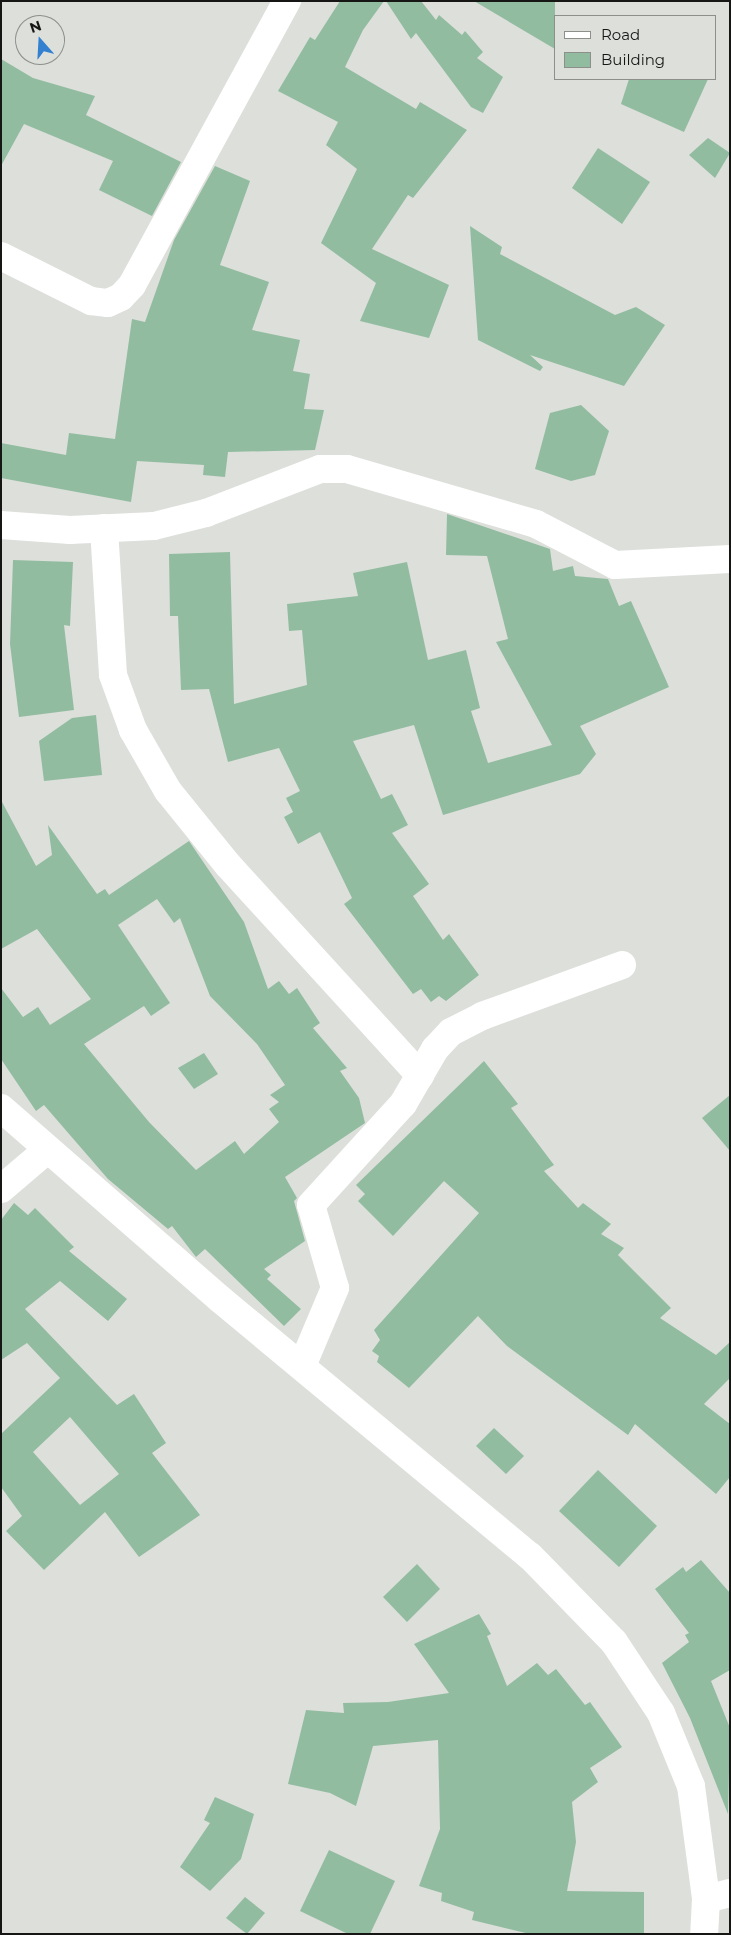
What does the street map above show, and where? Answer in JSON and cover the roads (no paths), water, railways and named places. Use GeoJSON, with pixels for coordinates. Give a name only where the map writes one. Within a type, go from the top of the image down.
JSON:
{"type":"FeatureCollection","features":[{"type":"Feature","properties":{"kind":"street"},"geometry":{"type":"LineString","coordinates":[[1,256],[91,301],[108,303],[121,297],[132,285],[287,1]]}},
{"type":"Feature","properties":{"kind":"street"},"geometry":{"type":"LineString","coordinates":[[1,526],[104,528],[162,524],[206,513],[320,469],[347,469],[536,524],[615,565],[730,559]]}},
{"type":"Feature","properties":{"kind":"street"},"geometry":{"type":"LineString","coordinates":[[104,528],[113,674],[132,730],[168,791],[228,865],[420,1075]]}},
{"type":"Feature","properties":{"kind":"street"},"geometry":{"type":"LineString","coordinates":[[302,1366],[335,1288],[311,1205],[404,1104],[420,1075],[451,1032],[526,997],[622,965]]}},
{"type":"Feature","properties":{"kind":"street"},"geometry":{"type":"LineString","coordinates":[[1,1108],[302,1366],[530,1556],[614,1642],[661,1714],[691,1786],[718,1896],[704,1934]]}},
{"type":"Feature","properties":{"kind":"street"},"geometry":{"type":"LineString","coordinates":[[1,1189],[48,1150]]}}]}
